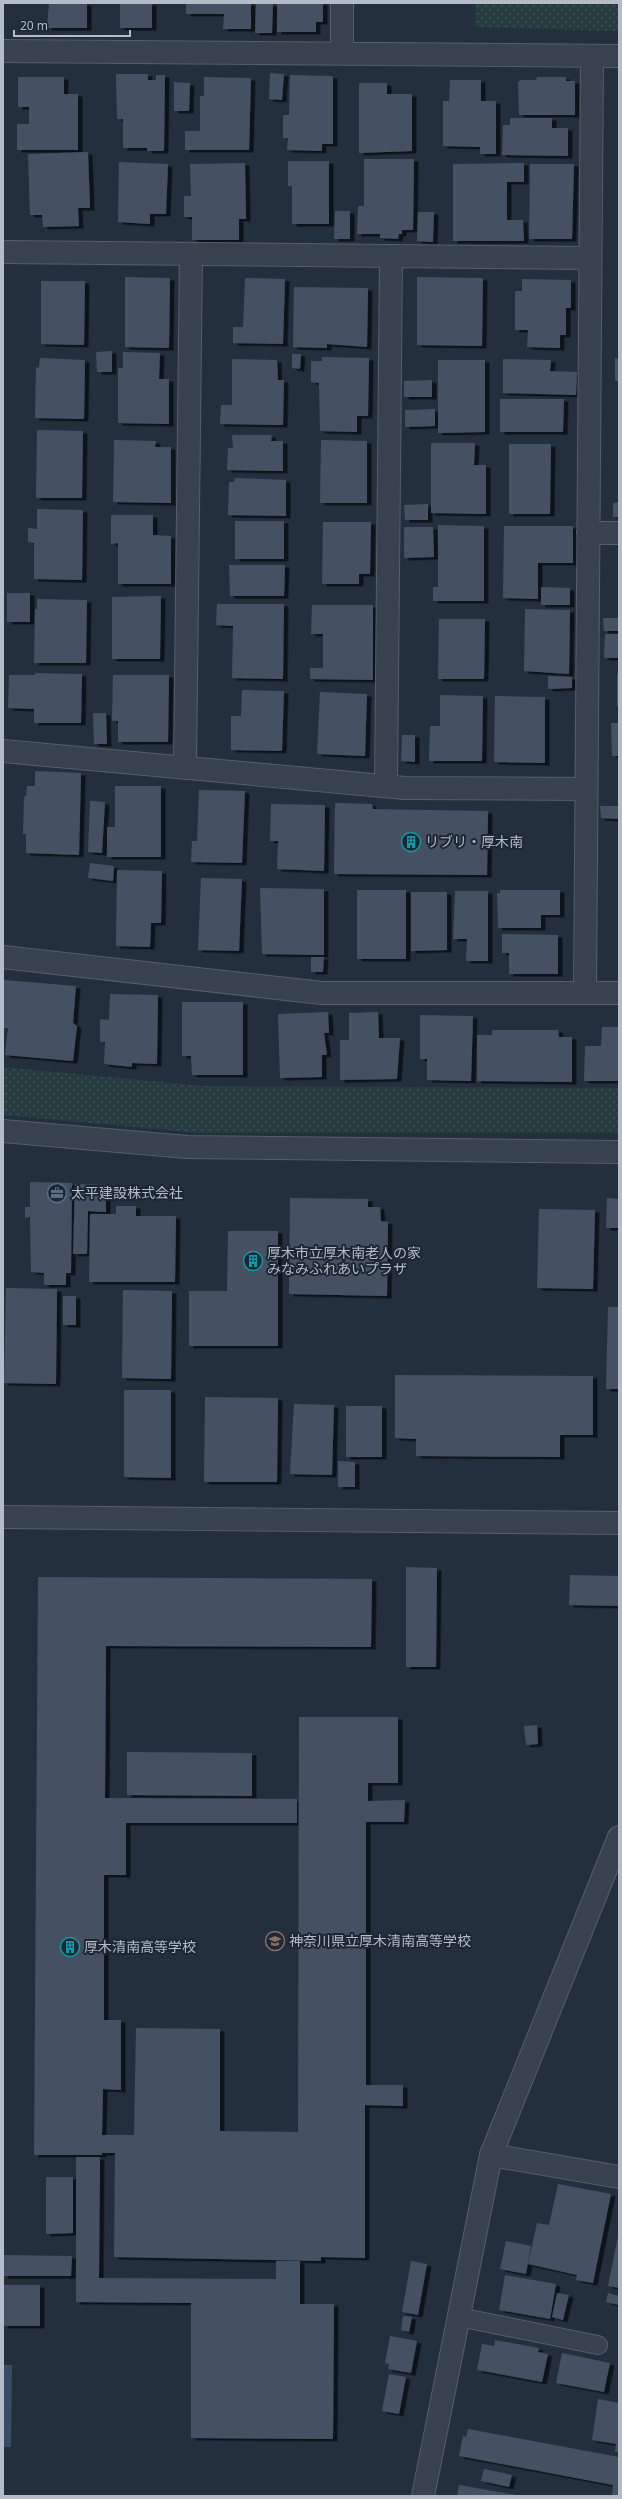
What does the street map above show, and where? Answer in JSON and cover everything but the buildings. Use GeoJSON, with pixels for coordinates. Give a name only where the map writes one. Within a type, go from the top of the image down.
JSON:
{"type":"FeatureCollection","features":[{"type":"Feature","properties":{"kind":"street"},"geometry":{"type":"LineString","coordinates":[[342,3],[342,52]]}},
{"type":"Feature","properties":{"kind":"street"},"geometry":{"type":"LineString","coordinates":[[3,52],[342,52],[619,56]]}},
{"type":"Feature","properties":{"kind":"street"},"geometry":{"type":"LineString","coordinates":[[585,992],[585,789],[592,56]]}},
{"type":"Feature","properties":{"kind":"street"},"geometry":{"type":"LineString","coordinates":[[3,252],[590,258]]}},
{"type":"Feature","properties":{"kind":"street"},"geometry":{"type":"LineString","coordinates":[[186,768],[191,254]]}},
{"type":"Feature","properties":{"kind":"street"},"geometry":{"type":"LineString","coordinates":[[386,786],[391,257]]}},
{"type":"Feature","properties":{"kind":"street"},"geometry":{"type":"LineString","coordinates":[[588,533],[619,533]]}},
{"type":"Feature","properties":{"kind":"street"},"geometry":{"type":"LineString","coordinates":[[3,751],[405,788],[585,789]]}},
{"type":"Feature","properties":{"kind":"street"},"geometry":{"type":"LineString","coordinates":[[3,957],[322,993],[619,993]]}},
{"type":"Feature","properties":{"kind":"street"},"geometry":{"type":"LineString","coordinates":[[3,1131],[188,1147],[619,1152]]}},
{"type":"Feature","properties":{"kind":"street"},"geometry":{"type":"LineString","coordinates":[[3,1517],[619,1524]]}},
{"type":"Feature","properties":{"kind":"street"},"geometry":{"type":"LineString","coordinates":[[423,2496],[491,2155],[619,1837]]}},
{"type":"Feature","properties":{"kind":"street"},"geometry":{"type":"LineString","coordinates":[[491,2155],[619,2178]]}},
{"type":"Feature","properties":{"kind":"lane"},"geometry":{"type":"LineString","coordinates":[[459,2317],[598,2345]]}},
{"type":"Feature","properties":{"kind":"green space"},"geometry":{"type":"Polygon","coordinates":[[[475,3],[619,3],[619,31],[475,27],[475,3]]]}},
{"type":"Feature","properties":{"kind":"green space"},"geometry":{"type":"Polygon","coordinates":[[[3,1067],[203,1086],[619,1088],[619,1133],[201,1133],[3,1115],[3,1067]]]}},
{"type":"Feature","properties":{"kind":"water"},"geometry":{"type":"Polygon","coordinates":[[[3,2365],[12,2365],[11,2447],[3,2447],[3,2365]]]}},
{"type":"Feature","properties":{"kind":"place","name":"リブリ・厚木南"},"geometry":{"type":"Point","coordinates":[411,842]}},
{"type":"Feature","properties":{"kind":"place","name":"太平建設株式会社"},"geometry":{"type":"Point","coordinates":[57,1193]}},
{"type":"Feature","properties":{"kind":"place","name":"厚木市立厚木南老人の家 みなみふれあいプラザ"},"geometry":{"type":"Point","coordinates":[253,1261]}},
{"type":"Feature","properties":{"kind":"place","name":"神奈川県立厚木清南高等学校"},"geometry":{"type":"Point","coordinates":[275,1941]}},
{"type":"Feature","properties":{"kind":"place","name":"厚木清南高等学校"},"geometry":{"type":"Point","coordinates":[70,1947]}}]}
